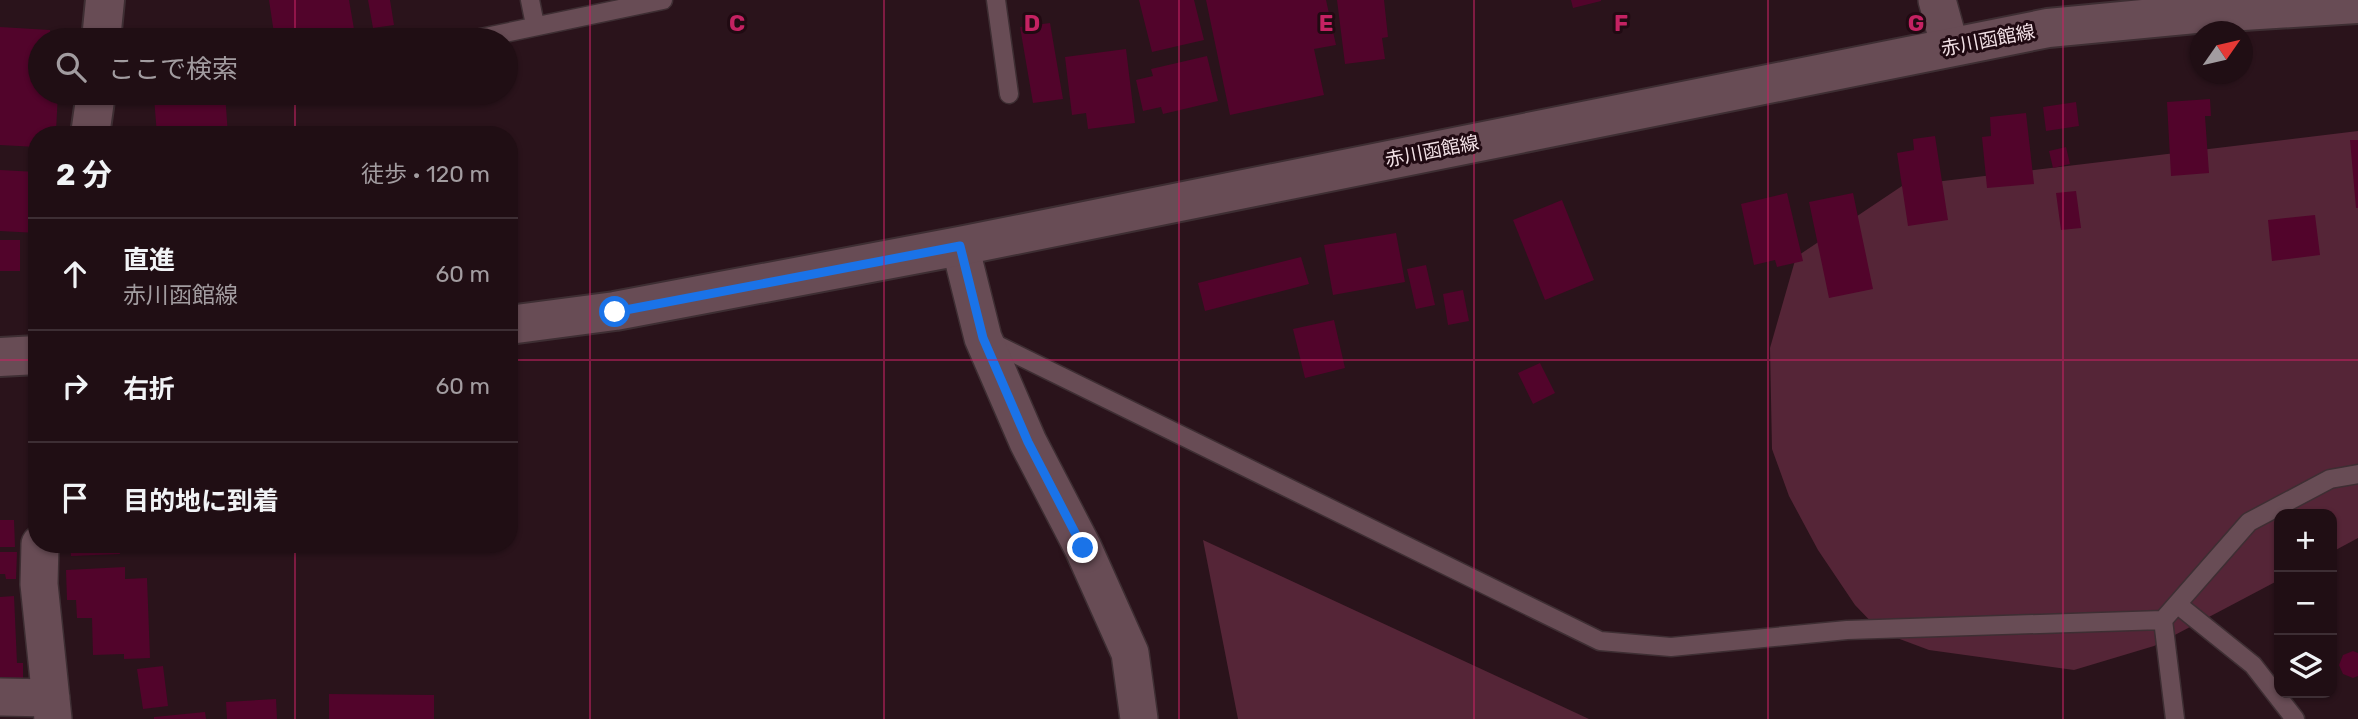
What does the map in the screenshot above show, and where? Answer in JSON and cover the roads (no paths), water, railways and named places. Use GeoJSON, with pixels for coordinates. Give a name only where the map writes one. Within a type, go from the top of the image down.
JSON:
{"type":"FeatureCollection","features":[{"type":"Feature","properties":{"kind":"main road"},"geometry":{"type":"LineString","coordinates":[[102,28],[105,0]]}},
{"type":"Feature","properties":{"kind":"main road","name":"赤川函館線"},"geometry":{"type":"LineString","coordinates":[[518,324],[615,312],[960,246],[2048,28],[2195,14],[2358,4]]}},
{"type":"Feature","properties":{"kind":"main road"},"geometry":{"type":"LineString","coordinates":[[91,126],[94,105]]}},
{"type":"Feature","properties":{"kind":"main road"},"geometry":{"type":"LineString","coordinates":[[0,357],[28,355]]}},
{"type":"Feature","properties":{"kind":"street"},"geometry":{"type":"LineString","coordinates":[[1937,0],[1950,47]]}},
{"type":"Feature","properties":{"kind":"street"},"geometry":{"type":"LineString","coordinates":[[960,246],[983,338],[1028,442],[1083,548],[1130,653],[1139,719]]}},
{"type":"Feature","properties":{"kind":"street"},"geometry":{"type":"LineString","coordinates":[[0,697],[52,708],[39,584],[40,553]]}},
{"type":"Feature","properties":{"kind":"lane"},"geometry":{"type":"LineString","coordinates":[[530,0],[535,25]]}},
{"type":"Feature","properties":{"kind":"lane"},"geometry":{"type":"LineString","coordinates":[[518,29],[663,0]]}},
{"type":"Feature","properties":{"kind":"lane"},"geometry":{"type":"LineString","coordinates":[[993,2],[1009,94]]}},
{"type":"Feature","properties":{"kind":"lane"},"geometry":{"type":"LineString","coordinates":[[983,338],[1600,641],[1671,647],[1847,630],[2163,620],[2249,522],[2330,479],[2358,474]]}},
{"type":"Feature","properties":{"kind":"lane"},"geometry":{"type":"LineString","coordinates":[[2177,604],[2253,665],[2295,719]]}},
{"type":"Feature","properties":{"kind":"lane"},"geometry":{"type":"LineString","coordinates":[[2163,620],[2175,719]]}}]}
